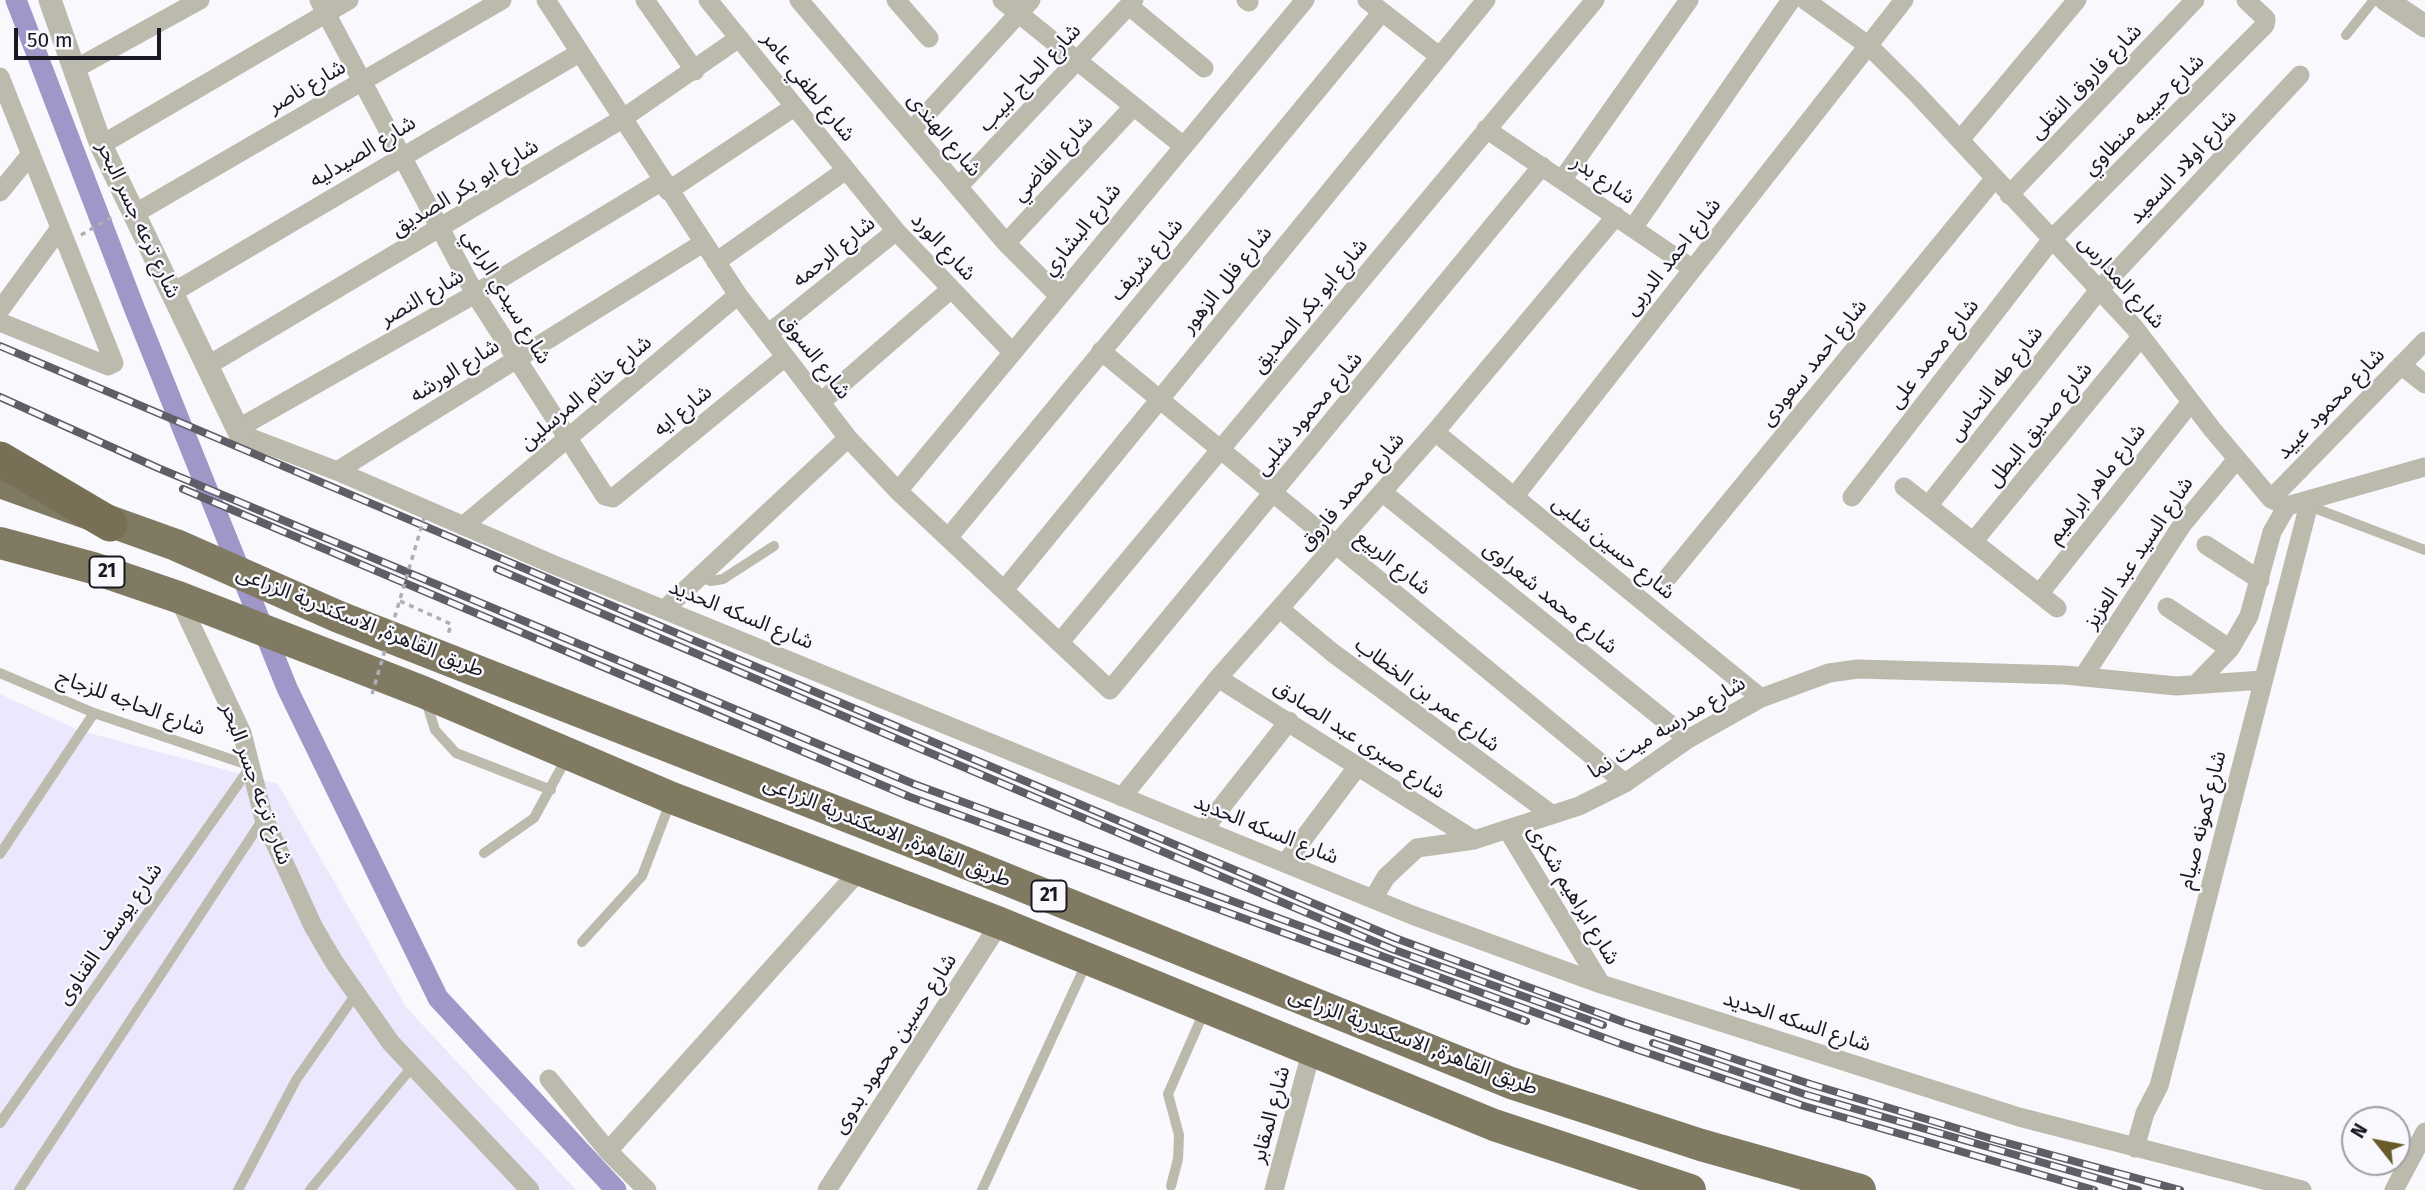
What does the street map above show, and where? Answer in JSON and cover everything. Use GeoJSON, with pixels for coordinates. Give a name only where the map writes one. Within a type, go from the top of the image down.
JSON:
{"type":"FeatureCollection","features":[{"type":"Feature","properties":{"kind":"highway"},"geometry":{"type":"LineString","coordinates":[[0,459],[110,524]]}},
{"type":"Feature","properties":{"kind":"highway","name":"طريق القاهرة, الاسكندرية الزراعى"},"geometry":{"type":"LineString","coordinates":[[0,482],[110,524],[176,545],[339,617],[941,853],[1511,1083],[1701,1145],[1860,1190]]}},
{"type":"Feature","properties":{"kind":"highway","name":"طريق القاهرة, الاسكندرية الزراعى"},"geometry":{"type":"LineString","coordinates":[[0,543],[83,565],[178,597],[423,692],[672,798],[1000,923],[1311,1053],[1494,1125],[1690,1190]]}},
{"type":"Feature","properties":{"kind":"street","name":"شارع ترعه جسر البحر"},"geometry":{"type":"LineString","coordinates":[[50,0],[123,215],[172,293],[239,432]]}},
{"type":"Feature","properties":{"kind":"street"},"geometry":{"type":"LineString","coordinates":[[75,69],[200,0]]}},
{"type":"Feature","properties":{"kind":"street"},"geometry":{"type":"LineString","coordinates":[[101,145],[322,7],[349,0]]}},
{"type":"Feature","properties":{"kind":"street","name":"شارع ناصر"},"geometry":{"type":"LineString","coordinates":[[123,215],[502,0]]}},
{"type":"Feature","properties":{"kind":"street","name":"شارع السوق"},"geometry":{"type":"LineString","coordinates":[[546,0],[738,295],[848,438],[898,491],[1110,690]]}},
{"type":"Feature","properties":{"kind":"street"},"geometry":{"type":"LineString","coordinates":[[645,0],[695,71]]}},
{"type":"Feature","properties":{"kind":"street","name":"شارع لطفي عامر"},"geometry":{"type":"LineString","coordinates":[[708,0],[846,170]]}},
{"type":"Feature","properties":{"kind":"street","name":"شارع الهندى"},"geometry":{"type":"LineString","coordinates":[[799,0],[1006,243],[1058,295]]}},
{"type":"Feature","properties":{"kind":"street"},"geometry":{"type":"LineString","coordinates":[[896,0],[929,38]]}},
{"type":"Feature","properties":{"kind":"street"},"geometry":{"type":"LineString","coordinates":[[1002,0],[1024,7],[1078,61],[1182,145]]}},
{"type":"Feature","properties":{"kind":"street","name":"شارع البشاري"},"geometry":{"type":"LineString","coordinates":[[898,491],[1011,351],[1305,0]]}},
{"type":"Feature","properties":{"kind":"street","name":"شارع فلل الزهور"},"geometry":{"type":"LineString","coordinates":[[1004,590],[1486,0]]}},
{"type":"Feature","properties":{"kind":"street","name":"شارع ابو بكر الصديق"},"geometry":{"type":"LineString","coordinates":[[1060,642],[1595,0]]}},
{"type":"Feature","properties":{"kind":"street"},"geometry":{"type":"LineString","coordinates":[[1562,180],[1689,0]]}},
{"type":"Feature","properties":{"kind":"street"},"geometry":{"type":"LineString","coordinates":[[1633,228],[1791,0]]}},
{"type":"Feature","properties":{"kind":"street","name":"شارع احمد الدربى"},"geometry":{"type":"LineString","coordinates":[[1514,497],[1904,0]]}},
{"type":"Feature","properties":{"kind":"street"},"geometry":{"type":"LineString","coordinates":[[1959,140],[2077,0]]}},
{"type":"Feature","properties":{"kind":"street","name":"شارع فاروق النقلى"},"geometry":{"type":"LineString","coordinates":[[2009,195],[2195,0]]}},
{"type":"Feature","properties":{"kind":"street"},"geometry":{"type":"LineString","coordinates":[[2246,0],[2266,12]]}},
{"type":"Feature","properties":{"kind":"street"},"geometry":{"type":"LineString","coordinates":[[2386,0],[2425,26]]}},
{"type":"Feature","properties":{"kind":"street","name":"شارع المدارس"},"geometry":{"type":"LineString","coordinates":[[1813,2],[1869,46],[2052,239],[2141,337],[2237,459],[2279,503]]}},
{"type":"Feature","properties":{"kind":"street"},"geometry":{"type":"LineString","coordinates":[[1131,3],[1204,68]]}},
{"type":"Feature","properties":{"kind":"street","name":"شارع الحاج لبيب"},"geometry":{"type":"LineString","coordinates":[[958,187],[1131,3]]}},
{"type":"Feature","properties":{"kind":"street"},"geometry":{"type":"LineString","coordinates":[[1374,6],[1439,56]]}},
{"type":"Feature","properties":{"kind":"street","name":"شارع شريف"},"geometry":{"type":"LineString","coordinates":[[948,538],[1101,351],[1374,6]]}},
{"type":"Feature","properties":{"kind":"street","name":"شارع سيدي الراعي"},"geometry":{"type":"LineString","coordinates":[[322,7],[475,294],[566,439],[608,498]]}},
{"type":"Feature","properties":{"kind":"street"},"geometry":{"type":"LineString","coordinates":[[912,131],[1024,7]]}},
{"type":"Feature","properties":{"kind":"street","name":"شارع حبيبه منطاوي"},"geometry":{"type":"LineString","coordinates":[[2052,239],[2266,12]]}},
{"type":"Feature","properties":{"kind":"street","name":"شارع ابو بكر الصديق"},"geometry":{"type":"LineString","coordinates":[[207,366],[622,119],[739,38]]}},
{"type":"Feature","properties":{"kind":"street","name":"شارع الصيدليه"},"geometry":{"type":"LineString","coordinates":[[172,293],[579,53]]}},
{"type":"Feature","properties":{"kind":"street","name":"شارع اولاد السعيد"},"geometry":{"type":"LineString","coordinates":[[2099,290],[2300,75]]}},
{"type":"Feature","properties":{"kind":"street"},"geometry":{"type":"LineString","coordinates":[[0,322],[108,366],[113,365],[114,360],[1,82]]}},
{"type":"Feature","properties":{"kind":"street","name":"شارع القاضي"},"geometry":{"type":"LineString","coordinates":[[1006,243],[1133,106]]}},
{"type":"Feature","properties":{"kind":"street","name":"شارع النصر"},"geometry":{"type":"LineString","coordinates":[[239,432],[665,186],[794,107]]}},
{"type":"Feature","properties":{"kind":"street","name":"شارع بدر"},"geometry":{"type":"LineString","coordinates":[[1486,129],[1693,269]]}},
{"type":"Feature","properties":{"kind":"street"},"geometry":{"type":"LineString","coordinates":[[0,192],[31,155]]}},
{"type":"Feature","properties":{"kind":"street","name":"شارع محمود شلبى"},"geometry":{"type":"LineString","coordinates":[[1110,690],[1542,166]]}},
{"type":"Feature","properties":{"kind":"street"},"geometry":{"type":"LineString","coordinates":[[716,262],[846,170]]}},
{"type":"Feature","properties":{"kind":"street","name":"شارع الورد"},"geometry":{"type":"LineString","coordinates":[[846,170],[896,231],[1011,351]]}},
{"type":"Feature","properties":{"kind":"street","name":"شارع احمد سعودى"},"geometry":{"type":"LineString","coordinates":[[1668,577],[1995,178]]}},
{"type":"Feature","properties":{"kind":"street","name":"شارع محمد فاروق"},"geometry":{"type":"LineString","coordinates":[[1122,797],[1218,678],[1435,432],[1616,216]]}},
{"type":"Feature","properties":{"kind":"street"},"geometry":{"type":"LineString","coordinates":[[0,310],[60,228]]}},
{"type":"Feature","properties":{"kind":"street","name":"شارع الرحمه"},"geometry":{"type":"LineString","coordinates":[[768,334],[896,231]]}},
{"type":"Feature","properties":{"kind":"street","name":"شارع محمد على"},"geometry":{"type":"LineString","coordinates":[[1852,497],[2052,239]]}},
{"type":"Feature","properties":{"kind":"street","name":"شارع الورشه"},"geometry":{"type":"LineString","coordinates":[[337,471],[703,243]]}},
{"type":"Feature","properties":{"kind":"street"},"geometry":{"type":"LineString","coordinates":[[821,402],[951,289]]}},
{"type":"Feature","properties":{"kind":"street","name":"شارع طه النحاس"},"geometry":{"type":"LineString","coordinates":[[1928,506],[2099,290]]}},
{"type":"Feature","properties":{"kind":"street","name":"شارع خاتم المرسلين"},"geometry":{"type":"LineString","coordinates":[[463,526],[738,295]]}},
{"type":"Feature","properties":{"kind":"street","name":"شارع صديق البطل"},"geometry":{"type":"LineString","coordinates":[[1973,542],[2141,337]]}},
{"type":"Feature","properties":{"kind":"street","name":"شارع محمود عبيد"},"geometry":{"type":"LineString","coordinates":[[2197,683],[2230,649],[2249,616],[2279,503],[2425,341]]}},
{"type":"Feature","properties":{"kind":"street","name":"شارع الربيع"},"geometry":{"type":"LineString","coordinates":[[1101,351],[1625,783]]}},
{"type":"Feature","properties":{"kind":"street","name":"شارع ايه"},"geometry":{"type":"LineString","coordinates":[[608,498],[613,498],[785,357]]}},
{"type":"Feature","properties":{"kind":"street"},"geometry":{"type":"LineString","coordinates":[[2401,365],[2425,384]]}},
{"type":"Feature","properties":{"kind":"street","name":"شارع ماهر ابراهيم"},"geometry":{"type":"LineString","coordinates":[[2039,594],[2191,402]]}},
{"type":"Feature","properties":{"kind":"street","name":"شارع السكه الحديد"},"geometry":{"type":"LineString","coordinates":[[239,432],[1373,899],[1601,984],[2019,1117],[2302,1190]]}},
{"type":"Feature","properties":{"kind":"street","name":"شارع حسين شلبى"},"geometry":{"type":"LineString","coordinates":[[1435,432],[1762,698]]}},
{"type":"Feature","properties":{"kind":"street"},"geometry":{"type":"LineString","coordinates":[[666,608],[848,438]]}},
{"type":"Feature","properties":{"kind":"street","name":"شارع السيد عبد العزيز"},"geometry":{"type":"LineString","coordinates":[[2083,677],[2182,525],[2237,459]]}},
{"type":"Feature","properties":{"kind":"street"},"geometry":{"type":"LineString","coordinates":[[2279,503],[2310,503],[2425,467]]}},
{"type":"Feature","properties":{"kind":"street"},"geometry":{"type":"LineString","coordinates":[[1904,487],[2057,608]]}},
{"type":"Feature","properties":{"kind":"street","name":"شارع محمد شعراوى"},"geometry":{"type":"LineString","coordinates":[[1382,492],[1688,739]]}},
{"type":"Feature","properties":{"kind":"street","name":"شارع كمونه صيام"},"geometry":{"type":"LineString","coordinates":[[2135,1148],[2146,1113],[2159,1086],[2310,503]]}},
{"type":"Feature","properties":{"kind":"street"},"geometry":{"type":"LineString","coordinates":[[2206,545],[2260,580]]}},
{"type":"Feature","properties":{"kind":"street","name":"شارع ترعه جسر البحر"},"geometry":{"type":"LineString","coordinates":[[178,597],[242,733],[264,818],[313,926],[391,1043],[530,1190]]}},
{"type":"Feature","properties":{"kind":"street"},"geometry":{"type":"LineString","coordinates":[[2167,607],[2230,649]]}},
{"type":"Feature","properties":{"kind":"street","name":"شارع عمر بن الخطاب"},"geometry":{"type":"LineString","coordinates":[[1280,608],[1355,670],[1551,814]]}},
{"type":"Feature","properties":{"kind":"street","name":"شارع مدرسه ميت نما"},"geometry":{"type":"LineString","coordinates":[[1373,899],[1386,877],[1417,848],[1474,840],[1579,806],[1625,783],[1688,739],[1762,698],[1796,683],[1858,669],[2083,677],[2140,684],[2263,680]]}},
{"type":"Feature","properties":{"kind":"street","name":"شارع صبرى عبد الصادق"},"geometry":{"type":"LineString","coordinates":[[1218,678],[1474,840]]}},
{"type":"Feature","properties":{"kind":"street"},"geometry":{"type":"LineString","coordinates":[[1204,829],[1289,721]]}},
{"type":"Feature","properties":{"kind":"street"},"geometry":{"type":"LineString","coordinates":[[1286,862],[1358,766]]}},
{"type":"Feature","properties":{"kind":"street","name":"شارع ابراهيم شكرى"},"geometry":{"type":"LineString","coordinates":[[1507,829],[1601,984]]}},
{"type":"Feature","properties":{"kind":"street"},"geometry":{"type":"LineString","coordinates":[[608,1151],[860,870]]}},
{"type":"Feature","properties":{"kind":"street","name":"شارع حسين محمود بدوى"},"geometry":{"type":"LineString","coordinates":[[827,1190],[1000,923]]}},
{"type":"Feature","properties":{"kind":"street","name":"شارع المقابر"},"geometry":{"type":"LineString","coordinates":[[1274,1190],[1311,1053]]}},
{"type":"Feature","properties":{"kind":"street"},"geometry":{"type":"LineString","coordinates":[[549,1079],[608,1151],[647,1190]]}},
{"type":"Feature","properties":{"kind":"street"},"geometry":{"type":"LineString","coordinates":[[2394,1190],[2425,1132]]}},
{"type":"Feature","properties":{"kind":"lane"},"geometry":{"type":"LineString","coordinates":[[2346,35],[2374,0]]}},
{"type":"Feature","properties":{"kind":"lane"},"geometry":{"type":"LineString","coordinates":[[2310,503],[2425,550]]}},
{"type":"Feature","properties":{"kind":"lane"},"geometry":{"type":"LineString","coordinates":[[699,577],[710,581],[723,579],[774,546]]}},
{"type":"Feature","properties":{"kind":"lane","name":"شارع الحاجه للزجاج"},"geometry":{"type":"LineString","coordinates":[[0,673],[94,713],[251,766]]}},
{"type":"Feature","properties":{"kind":"lane"},"geometry":{"type":"LineString","coordinates":[[423,692],[435,730],[456,753],[551,790]]}},
{"type":"Feature","properties":{"kind":"lane"},"geometry":{"type":"LineString","coordinates":[[0,854],[94,713]]}},
{"type":"Feature","properties":{"kind":"lane"},"geometry":{"type":"LineString","coordinates":[[484,853],[528,824],[551,790],[568,755]]}},
{"type":"Feature","properties":{"kind":"lane","name":"شارع يوسف القناوى"},"geometry":{"type":"LineString","coordinates":[[0,1123],[251,766]]}},
{"type":"Feature","properties":{"kind":"lane"},"geometry":{"type":"LineString","coordinates":[[582,942],[642,876],[672,798]]}},
{"type":"Feature","properties":{"kind":"lane"},"geometry":{"type":"LineString","coordinates":[[19,1190],[264,818]]}},
{"type":"Feature","properties":{"kind":"lane"},"geometry":{"type":"LineString","coordinates":[[982,1190],[1088,960]]}},
{"type":"Feature","properties":{"kind":"lane"},"geometry":{"type":"LineString","coordinates":[[238,1190],[296,1080],[356,994]]}},
{"type":"Feature","properties":{"kind":"lane"},"geometry":{"type":"LineString","coordinates":[[1171,1186],[1179,1146],[1168,1094],[1206,1009]]}},
{"type":"Feature","properties":{"kind":"lane"},"geometry":{"type":"LineString","coordinates":[[310,1190],[412,1067]]}},
{"type":"Feature","properties":{"kind":"path"},"geometry":{"type":"LineString","coordinates":[[80,235],[123,215]]}},
{"type":"Feature","properties":{"kind":"path"},"geometry":{"type":"LineString","coordinates":[[372,694],[424,517]]}},
{"type":"Feature","properties":{"kind":"path"},"geometry":{"type":"LineString","coordinates":[[400,601],[451,624]]}},
{"type":"Feature","properties":{"kind":"shaded area"},"geometry":{"type":"Polygon","coordinates":[[[0,694],[78,730],[278,784],[406,1007],[576,1190],[0,1190],[0,694]]]}},
{"type":"Feature","properties":{"kind":"waterway"},"geometry":{"type":"LineString","coordinates":[[16,0],[135,310],[287,688],[438,998],[616,1190]]}},
{"type":"Feature","properties":{"kind":"railway"},"geometry":{"type":"LineString","coordinates":[[0,346],[1395,938],[1626,1023],[1810,1084],[1989,1138],[2180,1190]]}},
{"type":"Feature","properties":{"kind":"railway"},"geometry":{"type":"LineString","coordinates":[[0,397],[158,468],[914,784],[1621,1044],[1804,1106],[2094,1190]]}},
{"type":"Feature","properties":{"kind":"railway"},"geometry":{"type":"LineString","coordinates":[[183,489],[910,797],[1526,1021]]}},
{"type":"Feature","properties":{"kind":"railway"},"geometry":{"type":"LineString","coordinates":[[497,569],[1392,949],[1603,1025]]}},
{"type":"Feature","properties":{"kind":"railway"},"geometry":{"type":"LineString","coordinates":[[1653,1043],[1807,1095],[2138,1190]]}}]}
